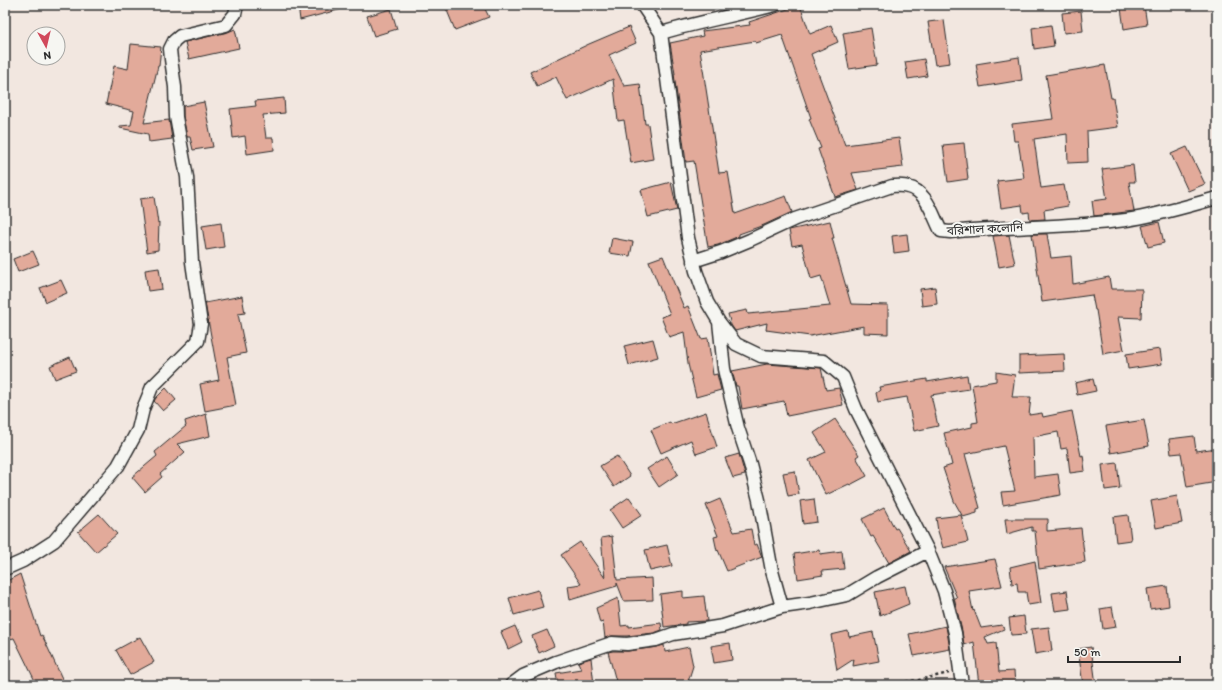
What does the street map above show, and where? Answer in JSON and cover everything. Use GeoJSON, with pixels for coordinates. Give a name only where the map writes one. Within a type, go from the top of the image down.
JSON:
{"type":"FeatureCollection","features":[{"type":"Feature","properties":{"kind":"street"},"geometry":{"type":"LineString","coordinates":[[5,569],[23,561],[54,541],[118,466],[138,430],[143,409],[152,387],[198,341],[201,324],[192,262],[187,176],[176,117],[175,87],[170,49],[174,41],[180,36],[226,25],[235,14],[237,5]]}},
{"type":"Feature","properties":{"kind":"street"},"geometry":{"type":"LineString","coordinates":[[642,5],[661,33],[688,238],[693,260],[707,302],[719,322],[736,344],[761,356],[824,361],[843,377],[856,409],[928,550],[944,591],[955,633],[962,685]]}},
{"type":"Feature","properties":{"kind":"street"},"geometry":{"type":"LineString","coordinates":[[661,33],[692,24],[775,5]]}},
{"type":"Feature","properties":{"kind":"street","name":"বরিশাল কলোনি"},"geometry":{"type":"LineString","coordinates":[[693,260],[721,252],[795,219],[892,186],[907,186],[919,191],[934,214],[941,231],[950,232],[1079,225],[1127,220],[1217,198]]}},
{"type":"Feature","properties":{"kind":"street"},"geometry":{"type":"LineString","coordinates":[[719,322],[724,369],[738,428],[760,500],[772,571],[782,606]]}},
{"type":"Feature","properties":{"kind":"street"},"geometry":{"type":"LineString","coordinates":[[511,685],[523,676],[556,662],[612,643],[627,644],[656,640],[673,634],[723,626],[782,606],[810,603],[847,595],[928,550]]}},
{"type":"Feature","properties":{"kind":"path"},"geometry":{"type":"LineString","coordinates":[[888,684],[919,680],[960,671]]}},
{"type":"Feature","properties":{"kind":"building"},"geometry":{"type":"Polygon","coordinates":[[[298,5],[341,5],[342,9],[300,20],[298,5]]]}},
{"type":"Feature","properties":{"kind":"building"},"geometry":{"type":"Polygon","coordinates":[[[454,5],[483,5],[489,17],[455,30],[446,8],[454,5]]]}},
{"type":"Feature","properties":{"kind":"building"},"geometry":{"type":"Polygon","coordinates":[[[800,5],[810,34],[831,25],[838,42],[811,54],[845,145],[899,138],[903,167],[852,173],[858,190],[835,197],[818,149],[821,148],[809,119],[811,118],[782,35],[756,43],[755,41],[700,50],[719,173],[728,172],[735,214],[786,196],[792,212],[764,225],[739,234],[739,236],[718,245],[708,247],[694,161],[686,162],[670,43],[703,36],[702,31],[750,25],[749,22],[800,5]]]}},
{"type":"Feature","properties":{"kind":"building"},"geometry":{"type":"Polygon","coordinates":[[[1144,5],[1147,25],[1124,29],[1121,8],[1144,5]]]}},
{"type":"Feature","properties":{"kind":"building"},"geometry":{"type":"Polygon","coordinates":[[[391,9],[397,29],[374,36],[367,16],[391,9]]]}},
{"type":"Feature","properties":{"kind":"building"},"geometry":{"type":"Polygon","coordinates":[[[1081,11],[1083,31],[1064,33],[1062,13],[1081,11]]]}},
{"type":"Feature","properties":{"kind":"building"},"geometry":{"type":"Polygon","coordinates":[[[944,20],[950,63],[935,65],[928,22],[944,20]]]}},
{"type":"Feature","properties":{"kind":"building"},"geometry":{"type":"Polygon","coordinates":[[[1051,25],[1054,46],[1034,49],[1032,28],[1051,25]]]}},
{"type":"Feature","properties":{"kind":"building"},"geometry":{"type":"Polygon","coordinates":[[[629,27],[636,43],[609,55],[624,86],[640,84],[645,124],[648,124],[653,159],[631,163],[624,120],[618,121],[613,79],[567,100],[556,77],[537,86],[530,72],[629,27]]]}},
{"type":"Feature","properties":{"kind":"building"},"geometry":{"type":"Polygon","coordinates":[[[871,28],[877,65],[849,69],[843,33],[871,28]]]}},
{"type":"Feature","properties":{"kind":"building"},"geometry":{"type":"Polygon","coordinates":[[[235,29],[239,48],[189,59],[185,42],[235,29]]]}},
{"type":"Feature","properties":{"kind":"building"},"geometry":{"type":"Polygon","coordinates":[[[131,44],[161,47],[159,66],[144,123],[169,120],[172,139],[149,142],[148,134],[120,128],[120,126],[131,125],[134,111],[106,104],[114,66],[128,69],[131,44]]]}},
{"type":"Feature","properties":{"kind":"building"},"geometry":{"type":"Polygon","coordinates":[[[1019,57],[1022,80],[980,87],[976,64],[1019,57]]]}},
{"type":"Feature","properties":{"kind":"building"},"geometry":{"type":"Polygon","coordinates":[[[924,59],[927,76],[908,79],[905,62],[924,59]]]}},
{"type":"Feature","properties":{"kind":"building"},"geometry":{"type":"Polygon","coordinates":[[[1105,65],[1118,127],[1087,131],[1088,162],[1068,163],[1067,134],[1034,139],[1041,188],[1064,185],[1068,206],[1044,210],[1045,219],[1030,220],[1029,212],[1023,213],[1022,205],[1001,208],[997,181],[1024,178],[1018,141],[1014,141],[1012,124],[1053,119],[1046,75],[1105,65]]]}},
{"type":"Feature","properties":{"kind":"building"},"geometry":{"type":"Polygon","coordinates":[[[284,98],[285,113],[263,115],[266,138],[273,138],[274,150],[247,154],[245,136],[233,138],[230,109],[256,106],[255,101],[284,98]]]}},
{"type":"Feature","properties":{"kind":"building"},"geometry":{"type":"Polygon","coordinates":[[[204,102],[213,147],[193,150],[190,137],[187,137],[183,116],[183,106],[204,102]]]}},
{"type":"Feature","properties":{"kind":"building"},"geometry":{"type":"Polygon","coordinates":[[[964,143],[968,179],[948,182],[943,145],[964,143]]]}},
{"type":"Feature","properties":{"kind":"building"},"geometry":{"type":"Polygon","coordinates":[[[1187,147],[1205,184],[1188,191],[1171,154],[1187,147]]]}},
{"type":"Feature","properties":{"kind":"building"},"geometry":{"type":"Polygon","coordinates":[[[1133,165],[1135,182],[1129,182],[1134,211],[1094,216],[1092,201],[1107,199],[1102,169],[1133,165]]]}},
{"type":"Feature","properties":{"kind":"building"},"geometry":{"type":"Polygon","coordinates":[[[671,182],[677,210],[648,217],[641,190],[671,182]]]}},
{"type":"Feature","properties":{"kind":"building"},"geometry":{"type":"Polygon","coordinates":[[[154,197],[158,223],[159,222],[158,250],[147,252],[140,199],[154,197]]]}},
{"type":"Feature","properties":{"kind":"building"},"geometry":{"type":"Polygon","coordinates":[[[830,221],[834,238],[832,238],[851,304],[888,305],[888,334],[864,333],[864,326],[810,336],[766,330],[767,323],[735,331],[731,325],[728,314],[747,310],[748,314],[830,306],[821,276],[811,279],[802,244],[792,246],[789,230],[830,221]]]}},
{"type":"Feature","properties":{"kind":"building"},"geometry":{"type":"Polygon","coordinates":[[[1159,222],[1164,243],[1148,247],[1142,226],[1159,222]]]}},
{"type":"Feature","properties":{"kind":"building"},"geometry":{"type":"Polygon","coordinates":[[[221,223],[224,247],[206,250],[202,226],[221,223]]]}},
{"type":"Feature","properties":{"kind":"building"},"geometry":{"type":"Polygon","coordinates":[[[907,234],[909,251],[894,253],[892,236],[907,234]]]}},
{"type":"Feature","properties":{"kind":"building"},"geometry":{"type":"Polygon","coordinates":[[[1032,234],[1047,234],[1051,258],[1071,256],[1073,284],[1109,277],[1111,289],[1142,289],[1141,318],[1118,317],[1124,350],[1103,354],[1092,295],[1042,302],[1032,234]]]}},
{"type":"Feature","properties":{"kind":"building"},"geometry":{"type":"Polygon","coordinates":[[[1009,235],[1015,264],[999,267],[993,236],[1009,235]]]}},
{"type":"Feature","properties":{"kind":"building"},"geometry":{"type":"Polygon","coordinates":[[[612,238],[633,242],[630,256],[609,253],[612,238]]]}},
{"type":"Feature","properties":{"kind":"building"},"geometry":{"type":"Polygon","coordinates":[[[33,251],[39,264],[18,272],[13,259],[33,251]]]}},
{"type":"Feature","properties":{"kind":"building"},"geometry":{"type":"Polygon","coordinates":[[[663,256],[684,308],[688,306],[701,339],[708,338],[713,375],[717,374],[721,390],[696,397],[688,364],[684,332],[669,337],[661,317],[670,314],[649,261],[663,256]]]}},
{"type":"Feature","properties":{"kind":"building"},"geometry":{"type":"Polygon","coordinates":[[[159,268],[162,289],[148,291],[145,270],[159,268]]]}},
{"type":"Feature","properties":{"kind":"building"},"geometry":{"type":"Polygon","coordinates":[[[61,280],[67,293],[46,302],[40,288],[61,280]]]}},
{"type":"Feature","properties":{"kind":"building"},"geometry":{"type":"Polygon","coordinates":[[[935,287],[937,304],[922,306],[920,289],[935,287]]]}},
{"type":"Feature","properties":{"kind":"building"},"geometry":{"type":"Polygon","coordinates":[[[242,296],[245,313],[238,314],[246,353],[227,357],[236,405],[205,411],[200,384],[219,380],[205,303],[242,296]]]}},
{"type":"Feature","properties":{"kind":"building"},"geometry":{"type":"Polygon","coordinates":[[[653,339],[658,357],[629,365],[624,346],[653,339]]]}},
{"type":"Feature","properties":{"kind":"building"},"geometry":{"type":"Polygon","coordinates":[[[1160,349],[1162,364],[1128,369],[1126,354],[1160,349]]]}},
{"type":"Feature","properties":{"kind":"building"},"geometry":{"type":"Polygon","coordinates":[[[1064,354],[1065,371],[1019,373],[1019,356],[1064,354]]]}},
{"type":"Feature","properties":{"kind":"building"},"geometry":{"type":"Polygon","coordinates":[[[70,357],[76,371],[55,379],[50,366],[70,357]]]}},
{"type":"Feature","properties":{"kind":"building"},"geometry":{"type":"Polygon","coordinates":[[[767,364],[821,368],[826,390],[839,388],[843,405],[787,416],[784,401],[742,409],[738,386],[736,386],[732,371],[767,364]]]}},
{"type":"Feature","properties":{"kind":"building"},"geometry":{"type":"Polygon","coordinates":[[[996,372],[1015,375],[1012,397],[1031,397],[1029,415],[1042,413],[1043,417],[1072,411],[1081,456],[1083,455],[1085,471],[1070,473],[1067,448],[1061,449],[1058,432],[1033,437],[1034,477],[1058,474],[1061,495],[1003,505],[1001,492],[1015,491],[1004,446],[965,454],[980,508],[977,509],[977,513],[963,517],[954,501],[943,468],[952,465],[944,433],[972,427],[972,423],[978,422],[972,385],[996,381],[996,372]]]}},
{"type":"Feature","properties":{"kind":"building"},"geometry":{"type":"Polygon","coordinates":[[[967,375],[969,389],[931,395],[938,426],[914,431],[907,397],[878,402],[876,393],[880,390],[879,387],[927,379],[927,382],[967,375]]]}},
{"type":"Feature","properties":{"kind":"building"},"geometry":{"type":"Polygon","coordinates":[[[1093,379],[1096,391],[1077,395],[1075,383],[1093,379]]]}},
{"type":"Feature","properties":{"kind":"building"},"geometry":{"type":"Polygon","coordinates":[[[166,388],[176,400],[163,411],[154,401],[166,388]]]}},
{"type":"Feature","properties":{"kind":"building"},"geometry":{"type":"Polygon","coordinates":[[[706,412],[717,447],[696,454],[691,440],[661,453],[651,430],[670,422],[671,424],[706,412]]]}},
{"type":"Feature","properties":{"kind":"building"},"geometry":{"type":"Polygon","coordinates":[[[206,414],[210,436],[177,444],[185,452],[160,474],[162,477],[145,492],[132,477],[157,456],[155,452],[186,426],[185,421],[206,414]]]}},
{"type":"Feature","properties":{"kind":"building"},"geometry":{"type":"Polygon","coordinates":[[[835,419],[859,455],[856,457],[867,476],[826,495],[809,460],[826,452],[814,433],[835,419]]]}},
{"type":"Feature","properties":{"kind":"building"},"geometry":{"type":"Polygon","coordinates":[[[1144,420],[1149,446],[1111,453],[1106,426],[1144,420]]]}},
{"type":"Feature","properties":{"kind":"building"},"geometry":{"type":"Polygon","coordinates":[[[1194,436],[1196,451],[1217,448],[1217,482],[1187,487],[1181,453],[1171,454],[1169,439],[1194,436]]]}},
{"type":"Feature","properties":{"kind":"building"},"geometry":{"type":"Polygon","coordinates":[[[739,454],[745,475],[733,478],[725,458],[739,454]]]}},
{"type":"Feature","properties":{"kind":"building"},"geometry":{"type":"Polygon","coordinates":[[[617,456],[630,476],[614,487],[600,466],[617,456]]]}},
{"type":"Feature","properties":{"kind":"building"},"geometry":{"type":"Polygon","coordinates":[[[667,456],[678,474],[659,487],[647,469],[667,456]]]}},
{"type":"Feature","properties":{"kind":"building"},"geometry":{"type":"Polygon","coordinates":[[[1117,463],[1120,488],[1105,490],[1102,465],[1117,463]]]}},
{"type":"Feature","properties":{"kind":"building"},"geometry":{"type":"Polygon","coordinates":[[[795,471],[799,494],[788,496],[783,473],[795,471]]]}},
{"type":"Feature","properties":{"kind":"building"},"geometry":{"type":"Polygon","coordinates":[[[1177,496],[1182,523],[1156,528],[1151,501],[1177,496]]]}},
{"type":"Feature","properties":{"kind":"building"},"geometry":{"type":"Polygon","coordinates":[[[629,497],[642,515],[622,528],[610,510],[629,497]]]}},
{"type":"Feature","properties":{"kind":"building"},"geometry":{"type":"Polygon","coordinates":[[[720,499],[734,532],[751,529],[754,545],[757,544],[762,557],[727,571],[718,550],[717,551],[714,537],[718,536],[706,505],[720,499]]]}},
{"type":"Feature","properties":{"kind":"building"},"geometry":{"type":"Polygon","coordinates":[[[814,499],[817,522],[803,524],[800,501],[814,499]]]}},
{"type":"Feature","properties":{"kind":"building"},"geometry":{"type":"Polygon","coordinates":[[[884,508],[895,529],[897,528],[911,551],[889,563],[873,536],[871,537],[862,519],[884,508]]]}},
{"type":"Feature","properties":{"kind":"building"},"geometry":{"type":"Polygon","coordinates":[[[99,514],[117,534],[96,552],[78,532],[99,514]]]}},
{"type":"Feature","properties":{"kind":"building"},"geometry":{"type":"Polygon","coordinates":[[[961,515],[968,542],[943,548],[936,518],[961,515]]]}},
{"type":"Feature","properties":{"kind":"building"},"geometry":{"type":"Polygon","coordinates":[[[1128,515],[1131,540],[1116,542],[1113,517],[1128,515]]]}},
{"type":"Feature","properties":{"kind":"building"},"geometry":{"type":"Polygon","coordinates":[[[1005,519],[1048,519],[1047,531],[1081,528],[1085,562],[1039,569],[1035,531],[1032,531],[1032,527],[1007,534],[1005,519]]]}},
{"type":"Feature","properties":{"kind":"building"},"geometry":{"type":"Polygon","coordinates":[[[612,536],[617,580],[652,578],[653,600],[624,601],[617,583],[617,586],[570,600],[568,586],[581,584],[561,555],[580,542],[605,578],[601,538],[612,536]]]}},
{"type":"Feature","properties":{"kind":"building"},"geometry":{"type":"Polygon","coordinates":[[[667,545],[672,566],[650,571],[645,550],[667,545]]]}},
{"type":"Feature","properties":{"kind":"building"},"geometry":{"type":"Polygon","coordinates":[[[819,550],[820,554],[842,551],[844,569],[822,571],[823,575],[798,579],[794,554],[819,550]]]}},
{"type":"Feature","properties":{"kind":"building"},"geometry":{"type":"Polygon","coordinates":[[[995,559],[1002,586],[969,591],[973,611],[974,610],[981,628],[1002,625],[1004,629],[985,637],[988,644],[996,643],[999,672],[1014,671],[1015,685],[979,685],[974,642],[964,645],[954,598],[957,598],[944,567],[995,559]]]}},
{"type":"Feature","properties":{"kind":"building"},"geometry":{"type":"Polygon","coordinates":[[[1035,561],[1041,603],[1028,605],[1026,592],[1018,592],[1017,583],[1012,584],[1010,567],[1035,561]]]}},
{"type":"Feature","properties":{"kind":"building"},"geometry":{"type":"Polygon","coordinates":[[[20,574],[40,636],[42,635],[65,685],[37,685],[14,638],[5,640],[5,582],[20,574]]]}},
{"type":"Feature","properties":{"kind":"building"},"geometry":{"type":"Polygon","coordinates":[[[905,586],[909,604],[880,616],[875,592],[905,586]]]}},
{"type":"Feature","properties":{"kind":"building"},"geometry":{"type":"Polygon","coordinates":[[[1167,586],[1169,606],[1150,609],[1147,589],[1167,586]]]}},
{"type":"Feature","properties":{"kind":"building"},"geometry":{"type":"Polygon","coordinates":[[[538,590],[543,607],[514,615],[509,598],[538,590]]]}},
{"type":"Feature","properties":{"kind":"building"},"geometry":{"type":"Polygon","coordinates":[[[683,591],[683,598],[704,596],[707,621],[686,622],[686,624],[664,627],[660,594],[683,591]]]}},
{"type":"Feature","properties":{"kind":"building"},"geometry":{"type":"Polygon","coordinates":[[[1067,591],[1070,609],[1055,611],[1052,593],[1067,591]]]}},
{"type":"Feature","properties":{"kind":"building"},"geometry":{"type":"Polygon","coordinates":[[[618,598],[621,626],[629,625],[629,627],[661,623],[662,630],[654,633],[612,636],[605,638],[603,622],[600,623],[596,608],[618,598]]]}},
{"type":"Feature","properties":{"kind":"building"},"geometry":{"type":"Polygon","coordinates":[[[1112,607],[1116,627],[1103,629],[1100,609],[1112,607]]]}},
{"type":"Feature","properties":{"kind":"building"},"geometry":{"type":"Polygon","coordinates":[[[1024,616],[1026,634],[1011,635],[1009,618],[1024,616]]]}},
{"type":"Feature","properties":{"kind":"building"},"geometry":{"type":"Polygon","coordinates":[[[515,626],[522,642],[508,649],[501,632],[515,626]]]}},
{"type":"Feature","properties":{"kind":"building"},"geometry":{"type":"Polygon","coordinates":[[[946,626],[950,649],[914,656],[909,634],[946,626]]]}},
{"type":"Feature","properties":{"kind":"building"},"geometry":{"type":"Polygon","coordinates":[[[1049,627],[1052,651],[1035,654],[1031,629],[1049,627]]]}},
{"type":"Feature","properties":{"kind":"building"},"geometry":{"type":"Polygon","coordinates":[[[547,630],[554,646],[539,653],[532,636],[547,630]]]}},
{"type":"Feature","properties":{"kind":"building"},"geometry":{"type":"Polygon","coordinates":[[[848,631],[849,637],[873,632],[879,661],[853,666],[854,659],[837,670],[831,635],[848,631]]]}},
{"type":"Feature","properties":{"kind":"building"},"geometry":{"type":"Polygon","coordinates":[[[140,637],[154,662],[130,675],[116,650],[140,637]]]}},
{"type":"Feature","properties":{"kind":"building"},"geometry":{"type":"Polygon","coordinates":[[[730,643],[732,660],[714,663],[711,646],[730,643]]]}},
{"type":"Feature","properties":{"kind":"building"},"geometry":{"type":"Polygon","coordinates":[[[664,645],[665,652],[689,647],[693,666],[687,685],[617,685],[608,652],[628,651],[664,645]]]}},
{"type":"Feature","properties":{"kind":"building"},"geometry":{"type":"Polygon","coordinates":[[[1091,647],[1096,685],[1083,685],[1078,649],[1091,647]]]}},
{"type":"Feature","properties":{"kind":"building"},"geometry":{"type":"Polygon","coordinates":[[[591,658],[594,685],[558,685],[556,673],[581,669],[578,662],[591,658]]]}}]}
